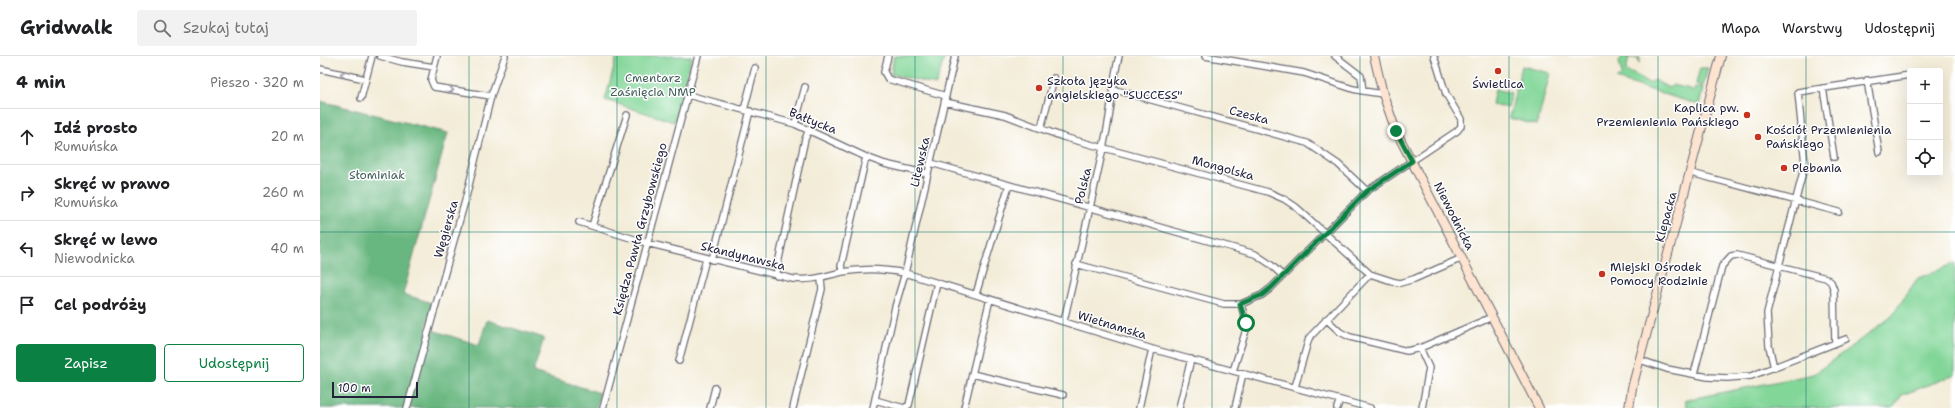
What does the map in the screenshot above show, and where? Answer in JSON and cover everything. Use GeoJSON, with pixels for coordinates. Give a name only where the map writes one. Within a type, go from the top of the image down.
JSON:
{"type":"FeatureCollection","features":[{"type":"Feature","properties":{"kind":"street"},"geometry":{"type":"LineString","coordinates":[[361,98],[372,56]]}},
{"type":"Feature","properties":{"kind":"street"},"geometry":{"type":"LineString","coordinates":[[380,56],[402,62],[434,67]]}},
{"type":"Feature","properties":{"kind":"street"},"geometry":{"type":"LineString","coordinates":[[437,56],[430,80],[434,87],[491,96]]}},
{"type":"Feature","properties":{"kind":"street","name":"Węgierska"},"geometry":{"type":"LineString","coordinates":[[407,408],[465,201],[491,96],[505,56]]}},
{"type":"Feature","properties":{"kind":"street","name":"Księdza Pawła Grzybowskiego"},"geometry":{"type":"LineString","coordinates":[[603,408],[698,56]]}},
{"type":"Feature","properties":{"kind":"street","name":"Mongolska"},"geometry":{"type":"LineString","coordinates":[[888,56],[884,72],[888,80],[946,99],[1004,115],[1063,137],[1268,192],[1284,199],[1296,207],[1324,234],[1370,274]]}},
{"type":"Feature","properties":{"kind":"street","name":"Litewska"},"geometry":{"type":"LineString","coordinates":[[873,408],[895,307],[905,273],[955,56]]}},
{"type":"Feature","properties":{"kind":"street","name":"Polska"},"geometry":{"type":"LineString","coordinates":[[1064,321],[1110,115],[1112,89],[1118,56]]}},
{"type":"Feature","properties":{"kind":"street"},"geometry":{"type":"LineString","coordinates":[[1205,56],[1304,73],[1353,90],[1383,94]]}},
{"type":"Feature","properties":{"kind":"street"},"geometry":{"type":"LineString","coordinates":[[1335,56],[1361,76],[1363,91]]}},
{"type":"Feature","properties":{"kind":"street","name":"Niewodnicka"},"geometry":{"type":"LineString","coordinates":[[1374,56],[1383,94],[1396,131],[1539,408]]}},
{"type":"Feature","properties":{"kind":"street"},"geometry":{"type":"LineString","coordinates":[[1076,264],[1214,303],[1240,304],[1262,295],[1283,276],[1367,191],[1457,131],[1461,126],[1461,119],[1442,82],[1434,56]]}},
{"type":"Feature","properties":{"kind":"street","name":"Klepacka"},"geometry":{"type":"LineString","coordinates":[[1629,408],[1632,388],[1691,173],[1721,56]]}},
{"type":"Feature","properties":{"kind":"street"},"geometry":{"type":"LineString","coordinates":[[712,260],[747,110],[755,68]]}},
{"type":"Feature","properties":{"kind":"street"},"geometry":{"type":"LineString","coordinates":[[320,69],[365,79]]}},
{"type":"Feature","properties":{"kind":"street"},"geometry":{"type":"LineString","coordinates":[[1774,368],[1769,346],[1767,313],[1806,159],[1798,92],[1867,80],[1907,75]]}},
{"type":"Feature","properties":{"kind":"street"},"geometry":{"type":"LineString","coordinates":[[1041,128],[1054,78]]}},
{"type":"Feature","properties":{"kind":"street"},"geometry":{"type":"LineString","coordinates":[[1867,80],[1878,152]]}},
{"type":"Feature","properties":{"kind":"street"},"geometry":{"type":"LineString","coordinates":[[795,124],[805,87]]}},
{"type":"Feature","properties":{"kind":"street"},"geometry":{"type":"LineString","coordinates":[[1823,88],[1834,157]]}},
{"type":"Feature","properties":{"kind":"street","name":"Czeska"},"geometry":{"type":"LineString","coordinates":[[1112,89],[1307,143],[1338,164],[1367,191]]}},
{"type":"Feature","properties":{"kind":"street","name":"Bałtycka"},"geometry":{"type":"LineString","coordinates":[[688,95],[795,124],[866,158],[928,174]]}},
{"type":"Feature","properties":{"kind":"street"},"geometry":{"type":"LineString","coordinates":[[592,226],[627,116]]}},
{"type":"Feature","properties":{"kind":"street"},"geometry":{"type":"LineString","coordinates":[[777,276],[777,268],[809,130]]}},
{"type":"Feature","properties":{"kind":"street"},"geometry":{"type":"LineString","coordinates":[[843,272],[841,266],[866,158]]}},
{"type":"Feature","properties":{"kind":"street"},"geometry":{"type":"LineString","coordinates":[[931,163],[1254,254],[1263,259],[1283,276]]}},
{"type":"Feature","properties":{"kind":"street"},"geometry":{"type":"LineString","coordinates":[[1691,173],[1839,212]]}},
{"type":"Feature","properties":{"kind":"street"},"geometry":{"type":"LineString","coordinates":[[976,294],[1009,185]]}},
{"type":"Feature","properties":{"kind":"street","name":"Skandynawska"},"geometry":{"type":"LineString","coordinates":[[579,222],[647,243],[777,276],[806,280],[821,279],[843,272],[888,270],[905,273]]}},
{"type":"Feature","properties":{"kind":"street"},"geometry":{"type":"LineString","coordinates":[[1694,374],[1722,266],[1726,259],[1731,256],[1737,255],[1826,278],[1831,282],[1834,290],[1835,343]]}},
{"type":"Feature","properties":{"kind":"street"},"geometry":{"type":"LineString","coordinates":[[1295,387],[1305,344],[1313,332],[1370,274],[1395,282],[1407,282],[1462,258]]}},
{"type":"Feature","properties":{"kind":"street"},"geometry":{"type":"LineString","coordinates":[[679,361],[706,259]]}},
{"type":"Feature","properties":{"kind":"street","name":"Wietnamska"},"geometry":{"type":"LineString","coordinates":[[905,273],[1152,349],[1370,408]]}},
{"type":"Feature","properties":{"kind":"street"},"geometry":{"type":"LineString","coordinates":[[793,408],[822,289],[821,279]]}},
{"type":"Feature","properties":{"kind":"street"},"geometry":{"type":"LineString","coordinates":[[875,400],[904,408],[908,405],[937,283]]}},
{"type":"Feature","properties":{"kind":"street"},"geometry":{"type":"LineString","coordinates":[[964,408],[990,298]]}},
{"type":"Feature","properties":{"kind":"street"},"geometry":{"type":"LineString","coordinates":[[1233,371],[1246,330],[1246,323],[1240,304]]}},
{"type":"Feature","properties":{"kind":"street"},"geometry":{"type":"LineString","coordinates":[[1326,319],[1340,332],[1350,337],[1407,352],[1420,348],[1492,317]]}},
{"type":"Feature","properties":{"kind":"street"},"geometry":{"type":"LineString","coordinates":[[1640,360],[1667,369],[1694,374],[1727,378],[1752,376],[1846,339]]}},
{"type":"Feature","properties":{"kind":"street"},"geometry":{"type":"LineString","coordinates":[[1420,348],[1429,368],[1422,408]]}},
{"type":"Feature","properties":{"kind":"street"},"geometry":{"type":"LineString","coordinates":[[1139,408],[1152,349]]}},
{"type":"Feature","properties":{"kind":"street"},"geometry":{"type":"LineString","coordinates":[[1179,408],[1191,359]]}},
{"type":"Feature","properties":{"kind":"street"},"geometry":{"type":"LineString","coordinates":[[1235,408],[1243,373]]}},
{"type":"Feature","properties":{"kind":"street"},"geometry":{"type":"LineString","coordinates":[[972,374],[1063,395]]}},
{"type":"Feature","properties":{"kind":"street"},"geometry":{"type":"LineString","coordinates":[[710,408],[715,388]]}},
{"type":"Feature","properties":{"kind":"street"},"geometry":{"type":"LineString","coordinates":[[1338,408],[1340,400]]}},
{"type":"Feature","properties":{"kind":"green space","name":"Cmentarz Zaśnięcia NMP"},"geometry":{"type":"Polygon","coordinates":[[[617,56],[692,56],[674,122],[605,100],[617,56]]]}},
{"type":"Feature","properties":{"kind":"green space"},"geometry":{"type":"Polygon","coordinates":[[[894,56],[945,56],[936,85],[891,74],[894,56]]]}},
{"type":"Feature","properties":{"kind":"green space"},"geometry":{"type":"Polygon","coordinates":[[[1623,56],[1640,58],[1639,63],[1638,59],[1629,57],[1626,71],[1637,76],[1643,81],[1650,83],[1654,80],[1669,88],[1673,85],[1690,89],[1693,93],[1695,87],[1703,89],[1699,105],[1616,79],[1622,75],[1619,61],[1623,56]]]}},
{"type":"Feature","properties":{"kind":"green space"},"geometry":{"type":"Polygon","coordinates":[[[1522,66],[1550,73],[1537,125],[1509,118],[1522,66]]]}},
{"type":"Feature","properties":{"kind":"green space"},"geometry":{"type":"Polygon","coordinates":[[[1700,68],[1708,68],[1703,87],[1696,84],[1700,68]]]}},
{"type":"Feature","properties":{"kind":"green space"},"geometry":{"type":"Polygon","coordinates":[[[1495,89],[1511,93],[1508,108],[1492,104],[1495,89]]]}},
{"type":"Feature","properties":{"kind":"green space","name":"Słominiak"},"geometry":{"type":"Polygon","coordinates":[[[320,101],[448,133],[403,294],[432,303],[426,328],[479,345],[487,320],[544,338],[533,372],[600,393],[596,408],[320,408],[320,101]]]}},
{"type":"Feature","properties":{"kind":"green space"},"geometry":{"type":"Polygon","coordinates":[[[1955,263],[1955,375],[1902,395],[1893,408],[1687,408],[1685,400],[1814,374],[1891,317],[1917,279],[1955,263]]]}},
{"type":"Feature","properties":{"kind":"place","name":"Świetlica"},"geometry":{"type":"Point","coordinates":[1498,71]}},
{"type":"Feature","properties":{"kind":"place","name":"Szkoła języka angielskiego \"SUCCESS\""},"geometry":{"type":"Point","coordinates":[1039,88]}},
{"type":"Feature","properties":{"kind":"place","name":"Kaplica pw. Przemienienia Pańskiego"},"geometry":{"type":"Point","coordinates":[1747,115]}},
{"type":"Feature","properties":{"kind":"place","name":"Kościół Przemienienia Pańskiego"},"geometry":{"type":"Point","coordinates":[1758,137]}},
{"type":"Feature","properties":{"kind":"place","name":"Plebania"},"geometry":{"type":"Point","coordinates":[1784,168]}},
{"type":"Feature","properties":{"kind":"place","name":"Miejski Ośrodek Pomocy Rodzinie"},"geometry":{"type":"Point","coordinates":[1602,274]}},
{"type":"Feature","properties":{"kind":"route"},"geometry":{"type":"LineString","coordinates":[[1246,323],[1240,304],[1262,295],[1271,288],[1367,191],[1376,183],[1412,161],[1396,131]]}}]}
